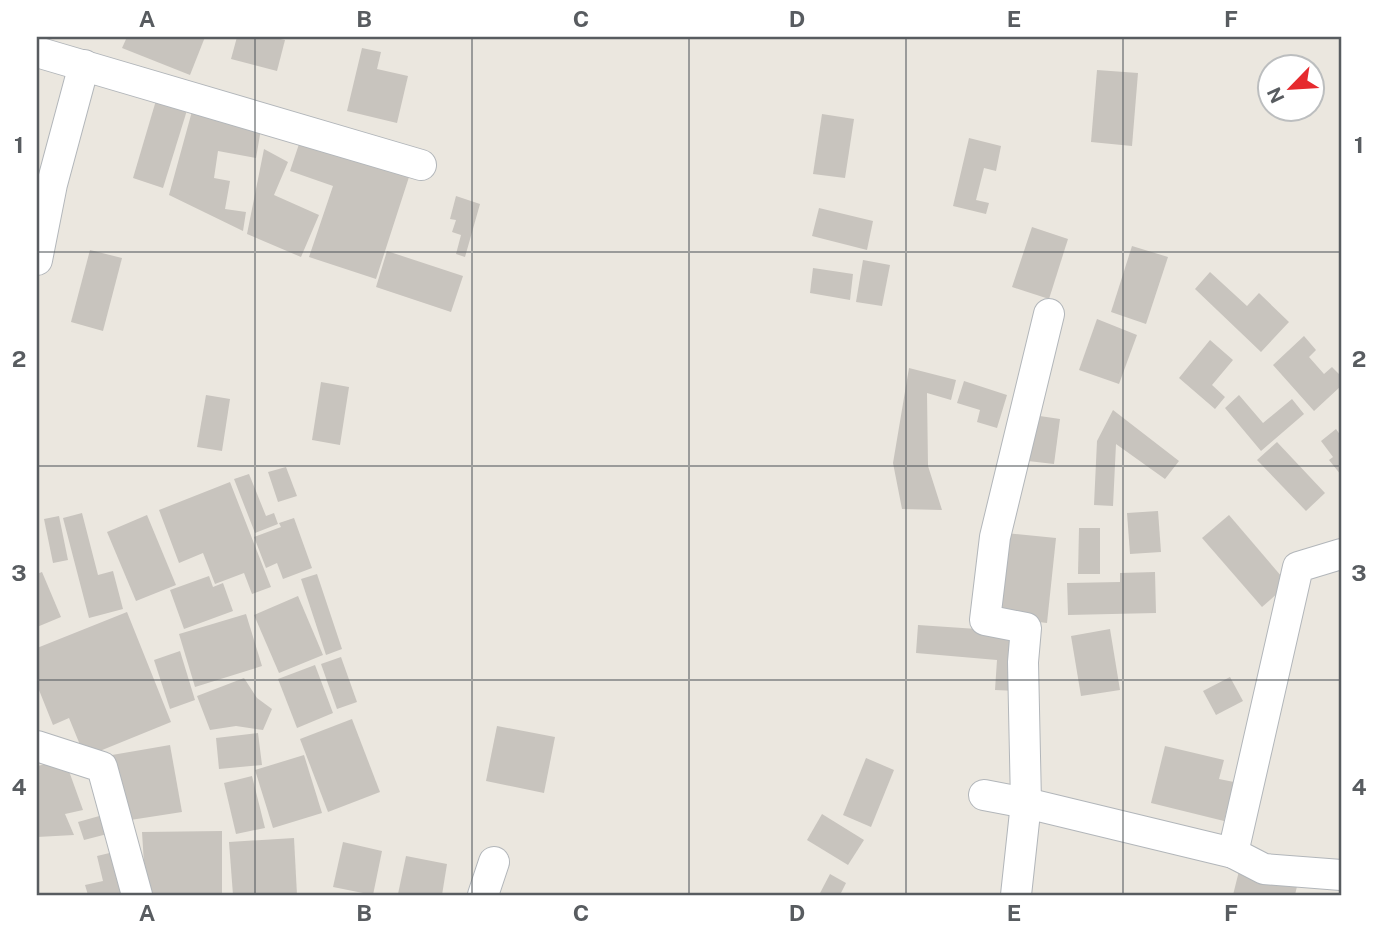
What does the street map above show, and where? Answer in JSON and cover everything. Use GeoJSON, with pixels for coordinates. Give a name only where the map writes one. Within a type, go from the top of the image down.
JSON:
{"type":"FeatureCollection","features":[{"type":"Feature","properties":{"kind":"street"},"geometry":{"type":"LineString","coordinates":[[37,52],[421,165]]}},
{"type":"Feature","properties":{"kind":"street"},"geometry":{"type":"LineString","coordinates":[[37,260],[52,184],[84,65]]}},
{"type":"Feature","properties":{"kind":"street"},"geometry":{"type":"LineString","coordinates":[[1016,895],[1026,803],[1023,662],[1026,628],[985,620],[995,537],[1049,314]]}},
{"type":"Feature","properties":{"kind":"street"},"geometry":{"type":"LineString","coordinates":[[1233,853],[1297,567],[1341,554]]}},
{"type":"Feature","properties":{"kind":"street"},"geometry":{"type":"LineString","coordinates":[[37,746],[103,767],[137,895]]}},
{"type":"Feature","properties":{"kind":"street"},"geometry":{"type":"LineString","coordinates":[[984,795],[1233,853],[1264,869],[1341,875]]}},
{"type":"Feature","properties":{"kind":"street"},"geometry":{"type":"LineString","coordinates":[[483,895],[494,862]]}},
{"type":"Feature","properties":{"kind":"building"},"geometry":{"type":"Polygon","coordinates":[[[127,37],[205,37],[190,75],[122,48],[127,37]]]}},
{"type":"Feature","properties":{"kind":"building"},"geometry":{"type":"Polygon","coordinates":[[[237,37],[272,37],[285,40],[277,71],[231,59],[237,37]]]}},
{"type":"Feature","properties":{"kind":"building"},"geometry":{"type":"Polygon","coordinates":[[[362,48],[381,52],[377,69],[408,76],[397,123],[347,111],[362,48]]]}},
{"type":"Feature","properties":{"kind":"building"},"geometry":{"type":"Polygon","coordinates":[[[1097,70],[1138,73],[1132,146],[1091,142],[1097,70]]]}},
{"type":"Feature","properties":{"kind":"building"},"geometry":{"type":"Polygon","coordinates":[[[157,97],[188,107],[163,188],[133,178],[157,97]]]}},
{"type":"Feature","properties":{"kind":"building"},"geometry":{"type":"Polygon","coordinates":[[[194,104],[262,123],[256,158],[218,151],[214,178],[230,181],[225,209],[246,212],[243,231],[169,195],[194,104]]]}},
{"type":"Feature","properties":{"kind":"building"},"geometry":{"type":"Polygon","coordinates":[[[822,114],[854,119],[845,178],[813,174],[822,114]]]}},
{"type":"Feature","properties":{"kind":"building"},"geometry":{"type":"Polygon","coordinates":[[[969,138],[1001,146],[996,171],[984,168],[976,200],[989,203],[986,214],[953,206],[969,138]]]}},
{"type":"Feature","properties":{"kind":"building"},"geometry":{"type":"Polygon","coordinates":[[[300,141],[409,177],[376,279],[309,257],[333,186],[290,171],[300,141]]]}},
{"type":"Feature","properties":{"kind":"building"},"geometry":{"type":"Polygon","coordinates":[[[264,149],[288,162],[274,195],[319,215],[301,257],[247,234],[264,149]]]}},
{"type":"Feature","properties":{"kind":"building"},"geometry":{"type":"Polygon","coordinates":[[[456,196],[480,204],[465,257],[456,254],[461,235],[452,232],[456,220],[450,219],[456,196]]]}},
{"type":"Feature","properties":{"kind":"building"},"geometry":{"type":"Polygon","coordinates":[[[819,208],[873,221],[867,250],[812,236],[819,208]]]}},
{"type":"Feature","properties":{"kind":"building"},"geometry":{"type":"Polygon","coordinates":[[[1032,227],[1068,239],[1049,299],[1012,287],[1032,227]]]}},
{"type":"Feature","properties":{"kind":"building"},"geometry":{"type":"Polygon","coordinates":[[[1132,246],[1168,257],[1146,324],[1111,312],[1132,246]]]}},
{"type":"Feature","properties":{"kind":"building"},"geometry":{"type":"Polygon","coordinates":[[[90,250],[122,258],[103,331],[71,322],[90,250]]]}},
{"type":"Feature","properties":{"kind":"building"},"geometry":{"type":"Polygon","coordinates":[[[387,251],[463,276],[451,312],[376,287],[387,251]]]}},
{"type":"Feature","properties":{"kind":"building"},"geometry":{"type":"Polygon","coordinates":[[[863,260],[890,265],[882,306],[856,302],[863,260]]]}},
{"type":"Feature","properties":{"kind":"building"},"geometry":{"type":"Polygon","coordinates":[[[813,268],[853,274],[850,300],[810,293],[813,268]]]}},
{"type":"Feature","properties":{"kind":"building"},"geometry":{"type":"Polygon","coordinates":[[[1210,272],[1247,306],[1259,293],[1289,322],[1261,352],[1195,289],[1210,272]]]}},
{"type":"Feature","properties":{"kind":"building"},"geometry":{"type":"Polygon","coordinates":[[[1097,319],[1137,335],[1119,384],[1079,370],[1097,319]]]}},
{"type":"Feature","properties":{"kind":"building"},"geometry":{"type":"Polygon","coordinates":[[[1304,336],[1316,350],[1309,357],[1324,374],[1332,367],[1341,376],[1341,386],[1314,411],[1273,365],[1304,336]]]}},
{"type":"Feature","properties":{"kind":"building"},"geometry":{"type":"Polygon","coordinates":[[[1210,340],[1233,360],[1212,385],[1225,397],[1215,409],[1179,378],[1210,340]]]}},
{"type":"Feature","properties":{"kind":"building"},"geometry":{"type":"Polygon","coordinates":[[[909,368],[956,380],[951,400],[927,393],[928,466],[942,510],[902,509],[893,463],[909,368]]]}},
{"type":"Feature","properties":{"kind":"building"},"geometry":{"type":"Polygon","coordinates":[[[964,381],[1007,395],[997,428],[977,422],[980,410],[957,403],[964,381]]]}},
{"type":"Feature","properties":{"kind":"building"},"geometry":{"type":"Polygon","coordinates":[[[321,382],[349,387],[340,445],[312,440],[321,382]]]}},
{"type":"Feature","properties":{"kind":"building"},"geometry":{"type":"Polygon","coordinates":[[[206,395],[230,399],[222,451],[197,447],[206,395]]]}},
{"type":"Feature","properties":{"kind":"building"},"geometry":{"type":"Polygon","coordinates":[[[1239,395],[1263,423],[1292,399],[1304,414],[1261,451],[1225,408],[1239,395]]]}},
{"type":"Feature","properties":{"kind":"building"},"geometry":{"type":"Polygon","coordinates":[[[1113,410],[1179,461],[1165,479],[1116,444],[1113,506],[1094,505],[1097,441],[1113,410]]]}},
{"type":"Feature","properties":{"kind":"building"},"geometry":{"type":"Polygon","coordinates":[[[1033,415],[1060,419],[1054,464],[1028,461],[1033,415]]]}},
{"type":"Feature","properties":{"kind":"building"},"geometry":{"type":"Polygon","coordinates":[[[1336,429],[1341,436],[1341,475],[1329,460],[1333,457],[1321,441],[1336,429]]]}},
{"type":"Feature","properties":{"kind":"building"},"geometry":{"type":"Polygon","coordinates":[[[1277,442],[1325,493],[1306,511],[1257,460],[1277,442]]]}},
{"type":"Feature","properties":{"kind":"building"},"geometry":{"type":"Polygon","coordinates":[[[286,467],[297,496],[278,502],[268,472],[286,467]]]}},
{"type":"Feature","properties":{"kind":"building"},"geometry":{"type":"Polygon","coordinates":[[[249,474],[266,516],[274,513],[278,524],[255,533],[234,479],[249,474]]]}},
{"type":"Feature","properties":{"kind":"building"},"geometry":{"type":"Polygon","coordinates":[[[230,482],[271,587],[252,594],[244,573],[215,584],[203,553],[179,563],[159,510],[230,482]]]}},
{"type":"Feature","properties":{"kind":"building"},"geometry":{"type":"Polygon","coordinates":[[[1158,511],[1161,552],[1130,554],[1127,513],[1158,511]]]}},
{"type":"Feature","properties":{"kind":"building"},"geometry":{"type":"Polygon","coordinates":[[[82,513],[98,575],[113,571],[123,609],[89,618],[63,518],[82,513]]]}},
{"type":"Feature","properties":{"kind":"building"},"geometry":{"type":"Polygon","coordinates":[[[147,515],[176,585],[136,601],[107,532],[147,515]]]}},
{"type":"Feature","properties":{"kind":"building"},"geometry":{"type":"Polygon","coordinates":[[[1229,515],[1288,584],[1262,607],[1202,538],[1229,515]]]}},
{"type":"Feature","properties":{"kind":"building"},"geometry":{"type":"Polygon","coordinates":[[[59,516],[68,560],[53,563],[44,519],[59,516]]]}},
{"type":"Feature","properties":{"kind":"building"},"geometry":{"type":"Polygon","coordinates":[[[294,518],[312,568],[283,579],[277,563],[266,568],[254,537],[281,527],[279,523],[294,518]]]}},
{"type":"Feature","properties":{"kind":"building"},"geometry":{"type":"Polygon","coordinates":[[[1079,528],[1100,528],[1100,574],[1078,574],[1079,528]]]}},
{"type":"Feature","properties":{"kind":"building"},"geometry":{"type":"Polygon","coordinates":[[[1005,533],[1056,538],[1047,623],[996,617],[1005,533]]]}},
{"type":"Feature","properties":{"kind":"building"},"geometry":{"type":"Polygon","coordinates":[[[42,572],[61,617],[37,627],[37,574],[42,572]]]}},
{"type":"Feature","properties":{"kind":"building"},"geometry":{"type":"Polygon","coordinates":[[[1155,572],[1156,613],[1068,615],[1067,583],[1120,582],[1120,573],[1155,572]]]}},
{"type":"Feature","properties":{"kind":"building"},"geometry":{"type":"Polygon","coordinates":[[[317,574],[342,649],[326,655],[301,579],[317,574]]]}},
{"type":"Feature","properties":{"kind":"building"},"geometry":{"type":"Polygon","coordinates":[[[209,576],[213,587],[223,583],[233,611],[184,629],[170,590],[209,576]]]}},
{"type":"Feature","properties":{"kind":"building"},"geometry":{"type":"Polygon","coordinates":[[[298,596],[323,655],[279,673],[254,615],[298,596]]]}},
{"type":"Feature","properties":{"kind":"building"},"geometry":{"type":"Polygon","coordinates":[[[127,612],[171,722],[85,757],[69,718],[53,725],[37,685],[37,648],[127,612]]]}},
{"type":"Feature","properties":{"kind":"building"},"geometry":{"type":"Polygon","coordinates":[[[246,614],[262,666],[195,687],[179,634],[246,614]]]}},
{"type":"Feature","properties":{"kind":"building"},"geometry":{"type":"Polygon","coordinates":[[[918,625],[1021,632],[1017,691],[995,690],[997,660],[916,653],[918,625]]]}},
{"type":"Feature","properties":{"kind":"building"},"geometry":{"type":"Polygon","coordinates":[[[1110,629],[1120,690],[1081,696],[1071,636],[1110,629]]]}},
{"type":"Feature","properties":{"kind":"building"},"geometry":{"type":"Polygon","coordinates":[[[180,651],[195,700],[170,709],[154,660],[180,651]]]}},
{"type":"Feature","properties":{"kind":"building"},"geometry":{"type":"Polygon","coordinates":[[[341,657],[357,702],[337,709],[321,664],[341,657]]]}},
{"type":"Feature","properties":{"kind":"building"},"geometry":{"type":"Polygon","coordinates":[[[315,665],[333,713],[297,728],[278,679],[315,665]]]}},
{"type":"Feature","properties":{"kind":"building"},"geometry":{"type":"Polygon","coordinates":[[[1230,677],[1243,701],[1216,715],[1203,691],[1230,677]]]}},
{"type":"Feature","properties":{"kind":"building"},"geometry":{"type":"Polygon","coordinates":[[[244,678],[257,698],[272,709],[263,730],[236,726],[210,730],[197,696],[244,678]]]}},
{"type":"Feature","properties":{"kind":"building"},"geometry":{"type":"Polygon","coordinates":[[[352,719],[380,792],[328,812],[300,739],[352,719]]]}},
{"type":"Feature","properties":{"kind":"building"},"geometry":{"type":"Polygon","coordinates":[[[497,726],[555,737],[544,793],[486,781],[497,726]]]}},
{"type":"Feature","properties":{"kind":"building"},"geometry":{"type":"Polygon","coordinates":[[[258,733],[262,765],[219,769],[216,738],[258,733]]]}},
{"type":"Feature","properties":{"kind":"building"},"geometry":{"type":"Polygon","coordinates":[[[170,745],[182,812],[124,821],[112,755],[170,745]]]}},
{"type":"Feature","properties":{"kind":"building"},"geometry":{"type":"Polygon","coordinates":[[[1165,746],[1224,760],[1219,779],[1234,782],[1224,821],[1151,803],[1165,746]]]}},
{"type":"Feature","properties":{"kind":"building"},"geometry":{"type":"Polygon","coordinates":[[[304,755],[322,813],[273,828],[255,770],[304,755]]]}},
{"type":"Feature","properties":{"kind":"building"},"geometry":{"type":"Polygon","coordinates":[[[866,758],[894,770],[871,827],[843,815],[866,758]]]}},
{"type":"Feature","properties":{"kind":"building"},"geometry":{"type":"Polygon","coordinates":[[[65,760],[83,810],[65,814],[74,835],[37,837],[37,766],[65,760]]]}},
{"type":"Feature","properties":{"kind":"building"},"geometry":{"type":"Polygon","coordinates":[[[252,776],[265,828],[236,834],[224,783],[252,776]]]}},
{"type":"Feature","properties":{"kind":"building"},"geometry":{"type":"Polygon","coordinates":[[[110,813],[115,832],[84,840],[78,822],[110,813]]]}},
{"type":"Feature","properties":{"kind":"building"},"geometry":{"type":"Polygon","coordinates":[[[822,814],[864,840],[848,865],[807,840],[822,814]]]}},
{"type":"Feature","properties":{"kind":"building"},"geometry":{"type":"Polygon","coordinates":[[[222,831],[222,895],[146,895],[142,832],[222,831]]]}},
{"type":"Feature","properties":{"kind":"building"},"geometry":{"type":"Polygon","coordinates":[[[294,838],[297,895],[233,895],[229,842],[294,838]]]}},
{"type":"Feature","properties":{"kind":"building"},"geometry":{"type":"Polygon","coordinates":[[[343,842],[382,851],[373,895],[333,887],[343,842]]]}},
{"type":"Feature","properties":{"kind":"building"},"geometry":{"type":"Polygon","coordinates":[[[118,851],[129,895],[88,895],[85,885],[103,881],[97,856],[118,851]]]}},
{"type":"Feature","properties":{"kind":"building"},"geometry":{"type":"Polygon","coordinates":[[[406,856],[447,864],[442,895],[398,894],[406,856]]]}},
{"type":"Feature","properties":{"kind":"building"},"geometry":{"type":"Polygon","coordinates":[[[1240,867],[1298,882],[1295,895],[1233,895],[1240,867]]]}},
{"type":"Feature","properties":{"kind":"building"},"geometry":{"type":"Polygon","coordinates":[[[830,874],[846,883],[840,895],[819,895],[830,874]]]}}]}
